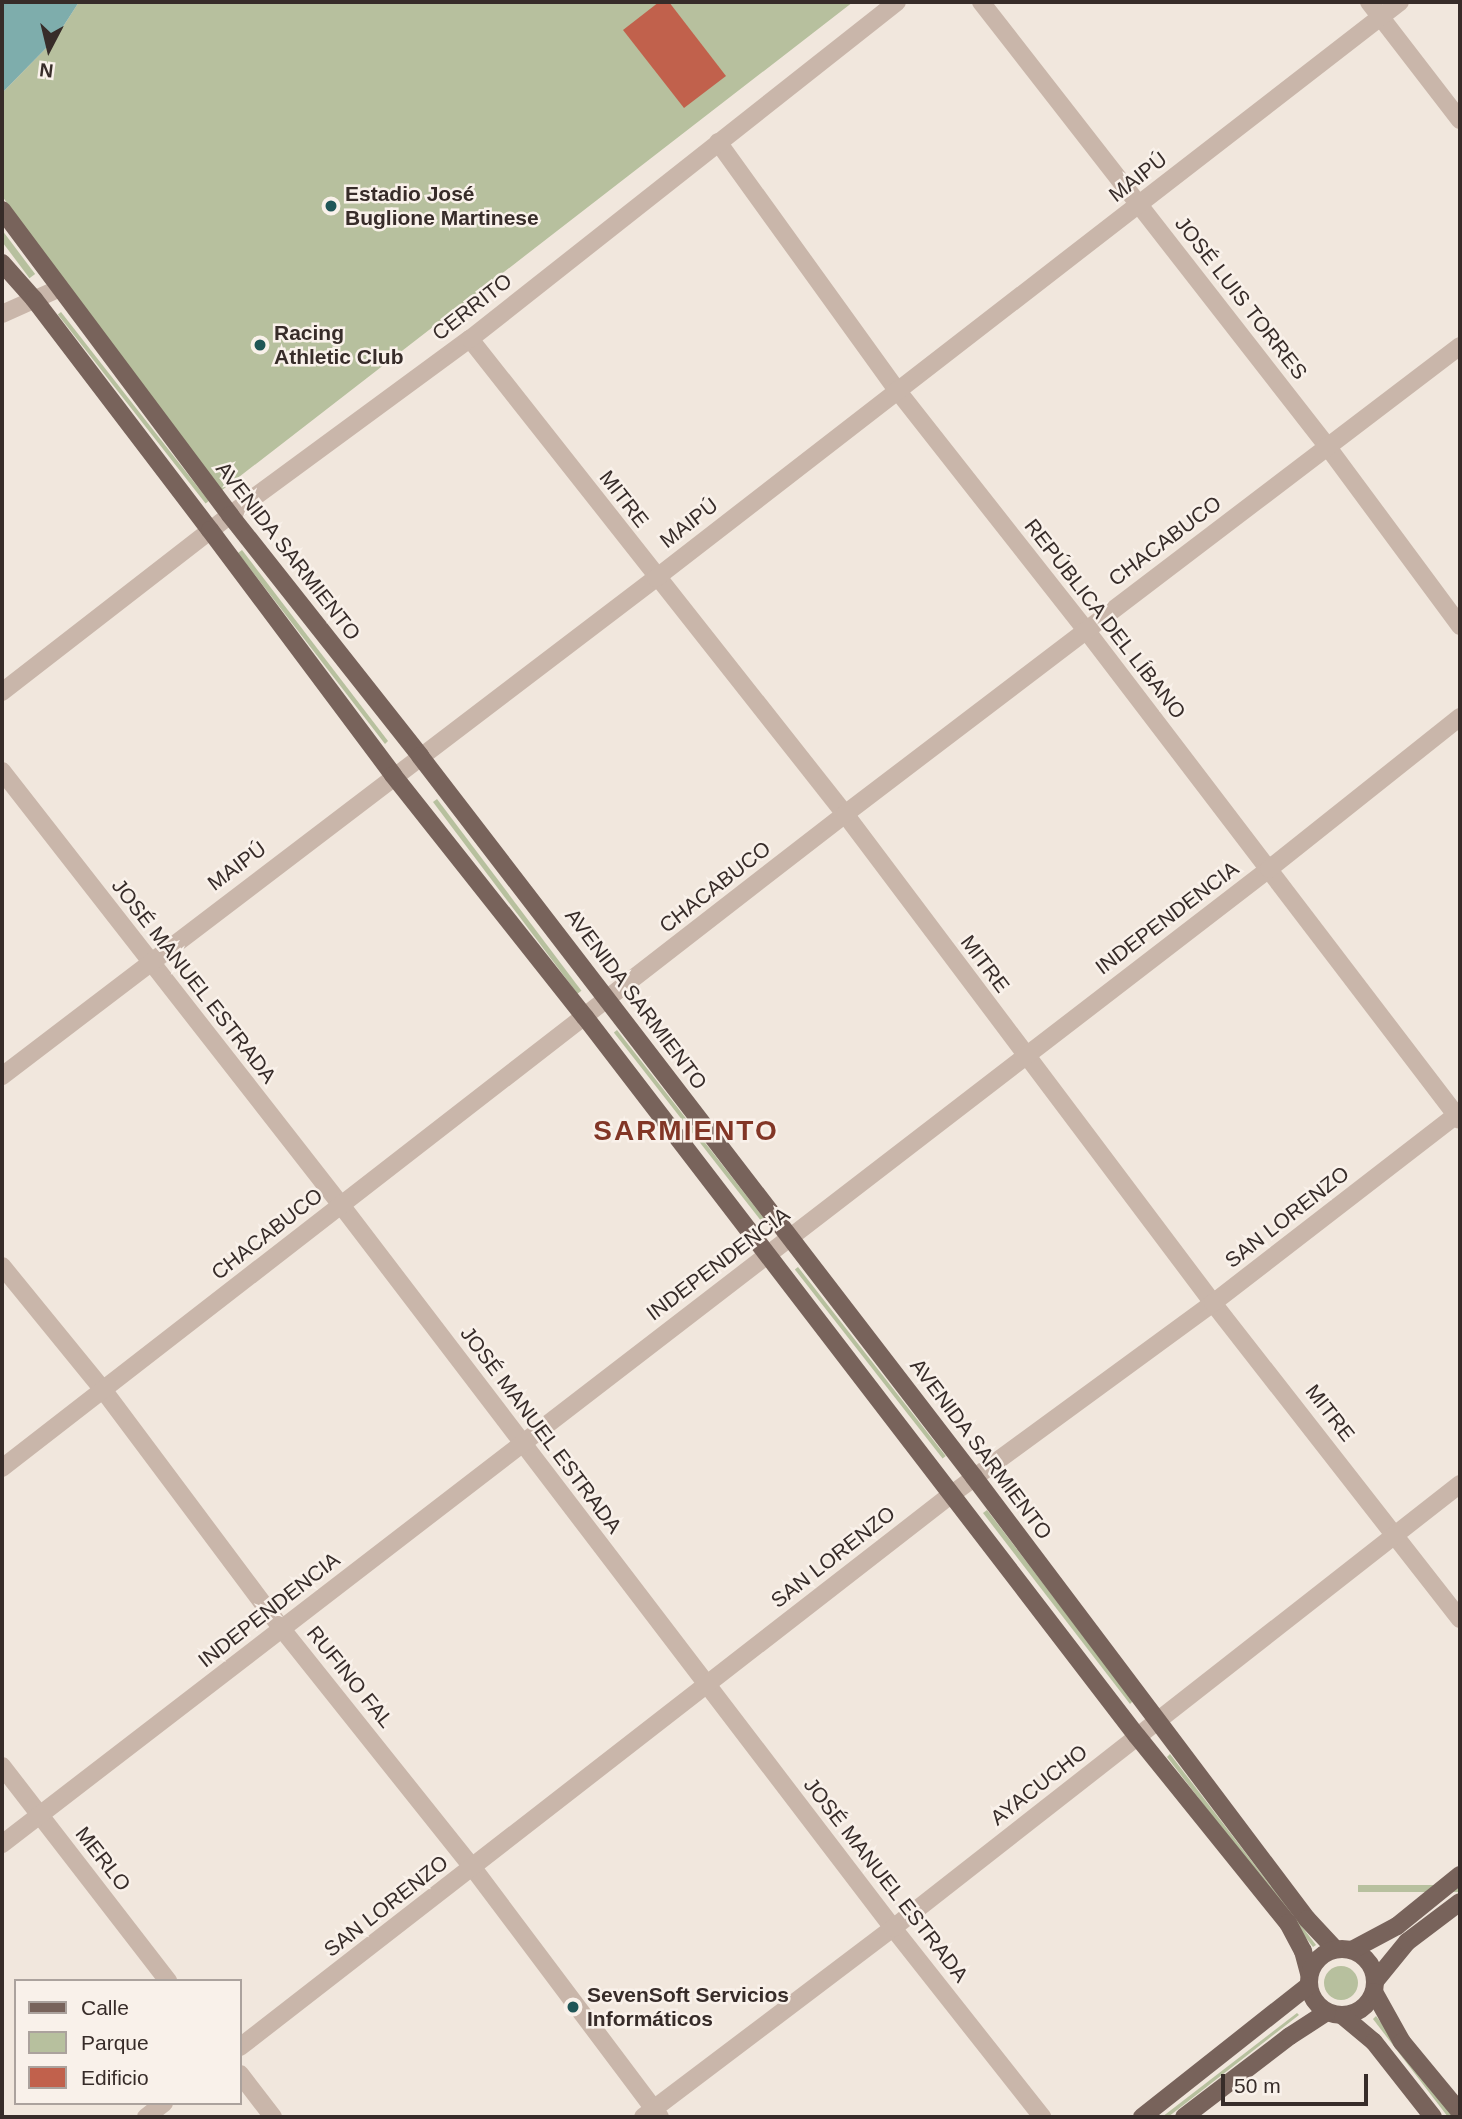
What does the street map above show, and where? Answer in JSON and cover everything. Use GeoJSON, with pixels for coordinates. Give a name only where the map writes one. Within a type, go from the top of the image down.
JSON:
{"type":"FeatureCollection","features":[{"type":"Feature","properties":{"kind":"main road","name":"AVENIDA SARMIENTO"},"geometry":{"type":"LineString","coordinates":[[2,211],[230,515],[608,1000],[1307,1919],[1343,1950]]}},
{"type":"Feature","properties":{"kind":"main road"},"geometry":{"type":"LineString","coordinates":[[4,265],[34,299],[393,775],[585,1017],[1138,1736],[1288,1923],[1303,1951],[1318,2006],[1335,2014],[1374,2042],[1433,2117]]}},
{"type":"Feature","properties":{"kind":"main road"},"geometry":{"type":"LineString","coordinates":[[1142,2117],[1309,1979],[1319,1958],[1397,1926],[1460,1875]]}},
{"type":"Feature","properties":{"kind":"main road"},"geometry":{"type":"LineString","coordinates":[[1184,2117],[1290,2036],[1335,2014],[1362,2009],[1407,1942],[1460,1902]]}},
{"type":"Feature","properties":{"kind":"main road"},"geometry":{"type":"LineString","coordinates":[[1343,1950],[1368,1961],[1375,1986],[1402,2042],[1460,2112]]}},
{"type":"Feature","properties":{"kind":"street","name":"CERRITO"},"geometry":{"type":"LineString","coordinates":[[2,692],[210,530],[470,339],[897,2]]}},
{"type":"Feature","properties":{"kind":"street","name":"JOSÉ LUIS TORRES"},"geometry":{"type":"LineString","coordinates":[[981,2],[1326,446],[1460,626]]}},
{"type":"Feature","properties":{"kind":"street"},"geometry":{"type":"LineString","coordinates":[[1369,2],[1460,120]]}},
{"type":"Feature","properties":{"kind":"street","name":"MAIPÚ"},"geometry":{"type":"LineString","coordinates":[[2,1076],[393,775],[656,578],[1400,2]]}},
{"type":"Feature","properties":{"kind":"street","name":"REPÚBLICA DEL LÍBANO"},"geometry":{"type":"LineString","coordinates":[[718,142],[897,390],[1086,630],[1459,1116]]}},
{"type":"Feature","properties":{"kind":"street"},"geometry":{"type":"LineString","coordinates":[[2,314],[60,288]]}},
{"type":"Feature","properties":{"kind":"street","name":"MITRE"},"geometry":{"type":"LineString","coordinates":[[470,339],[656,578],[845,814],[1024,1056],[1460,1619]]}},
{"type":"Feature","properties":{"kind":"street","name":"CHACABUCO"},"geometry":{"type":"LineString","coordinates":[[2,1468],[845,814],[1460,346]]}},
{"type":"Feature","properties":{"kind":"street","name":"INDEPENDENCIA"},"geometry":{"type":"LineString","coordinates":[[2,1844],[1269,869],[1460,717]]}},
{"type":"Feature","properties":{"kind":"street","name":"JOSÉ MANUEL ESTRADA"},"geometry":{"type":"LineString","coordinates":[[2,771],[341,1205],[893,1928],[1042,2117]]}},
{"type":"Feature","properties":{"kind":"street","name":"SAN LORENZO"},"geometry":{"type":"LineString","coordinates":[[242,2045],[953,1494],[1213,1303],[1459,1116]]}},
{"type":"Feature","properties":{"kind":"street","name":"RUFINO FAL"},"geometry":{"type":"LineString","coordinates":[[2,1266],[104,1391],[282,1629],[473,1868],[652,2115]]}},
{"type":"Feature","properties":{"kind":"street","name":"AYACUCHO"},"geometry":{"type":"LineString","coordinates":[[652,2115],[1460,1484]]}},
{"type":"Feature","properties":{"kind":"street","name":"MERLO"},"geometry":{"type":"LineString","coordinates":[[2,1766],[166,1979]]}},
{"type":"Feature","properties":{"kind":"street"},"geometry":{"type":"LineString","coordinates":[[242,2077],[273,2117]]}},
{"type":"Feature","properties":{"kind":"street"},"geometry":{"type":"LineString","coordinates":[[146,2117],[161,2105]]}},
{"type":"Feature","properties":{"kind":"green space","name":"Racing Athletic Club"},"geometry":{"type":"Polygon","coordinates":[[[79,2],[853,2],[217,494],[2,196],[2,93],[55,39],[79,2]]]}},
{"type":"Feature","properties":{"kind":"green space"},"geometry":{"type":"Polygon","coordinates":[[[2,230],[35,274],[30,278],[2,242],[2,230]]]}},
{"type":"Feature","properties":{"kind":"green space"},"geometry":{"type":"Polygon","coordinates":[[[61,312],[209,501],[206,504],[58,314],[61,312]]]}},
{"type":"Feature","properties":{"kind":"green space"},"geometry":{"type":"Polygon","coordinates":[[[242,550],[388,741],[385,744],[238,553],[242,550]]]}},
{"type":"Feature","properties":{"kind":"green space"},"geometry":{"type":"Polygon","coordinates":[[[437,799],[581,991],[577,994],[433,802],[437,799]]]}},
{"type":"Feature","properties":{"kind":"green space"},"geometry":{"type":"Polygon","coordinates":[[[617,1030],[765,1219],[762,1222],[614,1032],[617,1030]]]}},
{"type":"Feature","properties":{"kind":"green space"},"geometry":{"type":"Polygon","coordinates":[[[798,1267],[946,1456],[943,1459],[795,1269],[798,1267]]]}},
{"type":"Feature","properties":{"kind":"green space"},"geometry":{"type":"Polygon","coordinates":[[[987,1510],[1133,1701],[1130,1704],[983,1513],[987,1510]]]}},
{"type":"Feature","properties":{"kind":"green space"},"geometry":{"type":"Polygon","coordinates":[[[1170,1754],[1316,1945],[1313,1947],[1167,1757],[1170,1754]]]}},
{"type":"Feature","properties":{"kind":"green space"},"geometry":{"type":"Polygon","coordinates":[[[1358,1885],[1460,1885],[1460,1892],[1358,1892],[1358,1885]]]}},
{"type":"Feature","properties":{"kind":"green space"},"geometry":{"type":"Polygon","coordinates":[[[1341,1966],[1353,1971],[1358,1983],[1353,1995],[1341,2000],[1329,1995],[1324,1983],[1329,1971],[1341,1966]]]}},
{"type":"Feature","properties":{"kind":"green space"},"geometry":{"type":"Polygon","coordinates":[[[1297,2013],[1299,2015],[1168,2117],[1162,2117],[1297,2013]]]}},
{"type":"Feature","properties":{"kind":"green space"},"geometry":{"type":"Polygon","coordinates":[[[1376,2016],[1454,2117],[1448,2117],[1373,2019],[1376,2016]]]}},
{"type":"Feature","properties":{"kind":"water"},"geometry":{"type":"Polygon","coordinates":[[[2,2],[79,2],[55,39],[2,93],[2,2]]]}},
{"type":"Feature","properties":{"kind":"building"},"geometry":{"type":"Polygon","coordinates":[[[659,2],[669,2],[726,76],[684,108],[623,30],[659,2]]]}},
{"type":"Feature","properties":{"kind":"place","name":"Estadio José Buglione Martinese"},"geometry":{"type":"Point","coordinates":[331,206]}},
{"type":"Feature","properties":{"kind":"place","name":"Racing Athletic Club"},"geometry":{"type":"Point","coordinates":[260,345]}},
{"type":"Feature","properties":{"kind":"place","name":"SevenSoft Servicios Informáticos"},"geometry":{"type":"Point","coordinates":[573,2007]}},
{"type":"Feature","properties":{"kind":"district","name":"SARMIENTO"},"geometry":{"type":"Point","coordinates":[686,1131]}}]}
